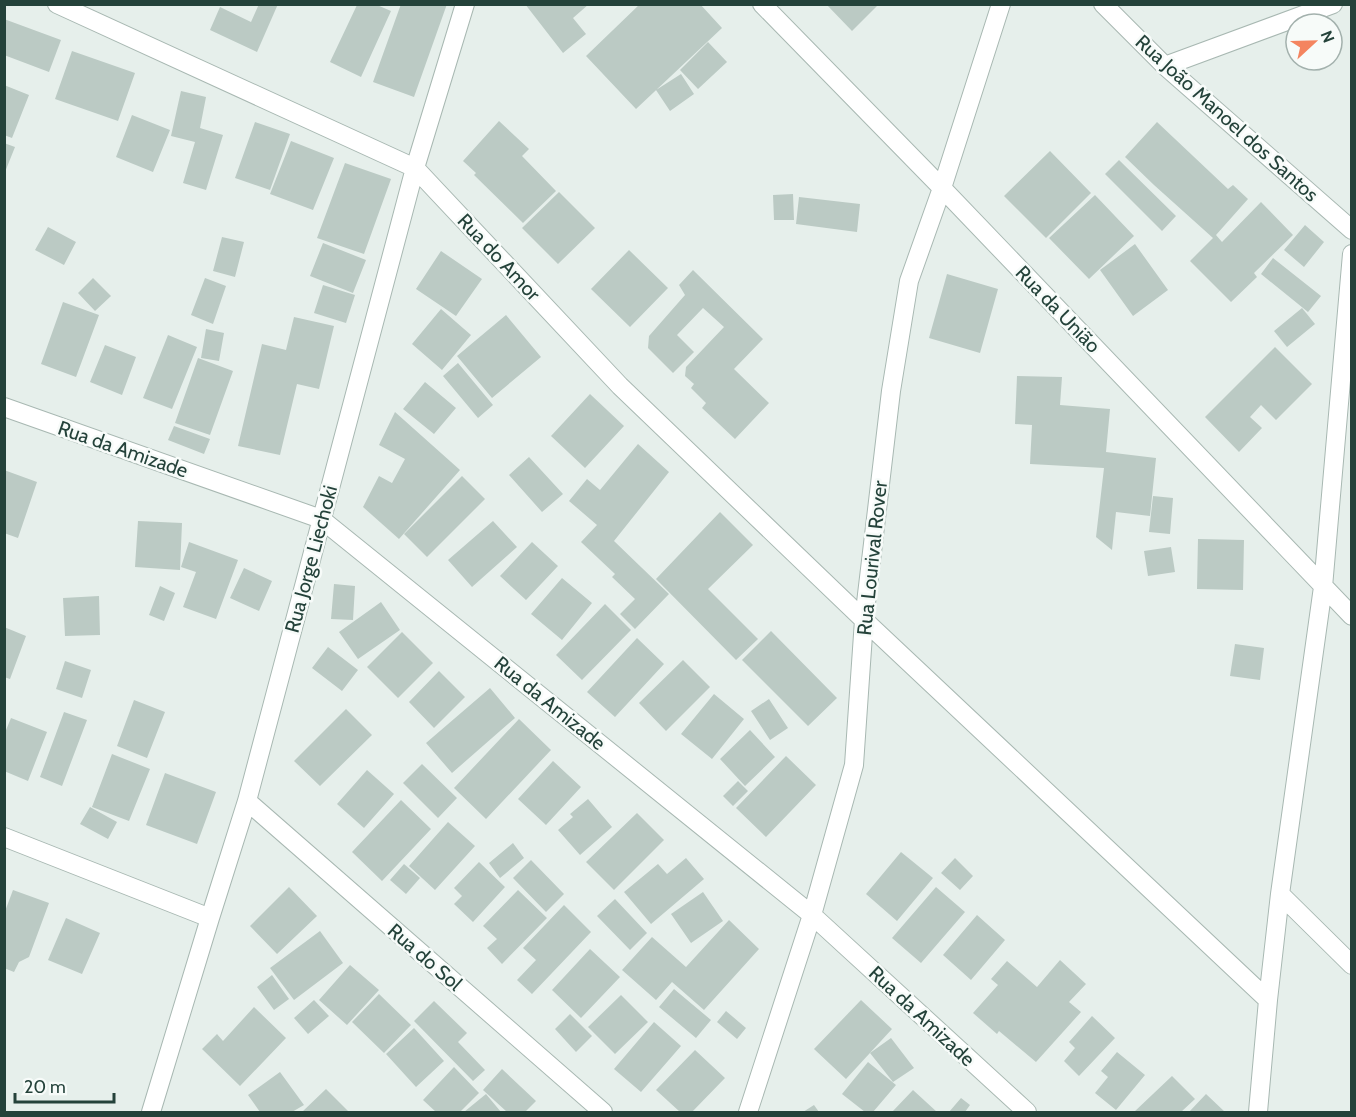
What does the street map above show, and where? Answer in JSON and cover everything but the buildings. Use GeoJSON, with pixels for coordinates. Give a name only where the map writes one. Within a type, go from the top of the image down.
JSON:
{"type":"FeatureCollection","features":[{"type":"Feature","properties":{"kind":"street","name":"Rua do Amor"},"geometry":{"type":"LineString","coordinates":[[57,4],[416,168],[620,386],[864,620],[1268,1000]]}},
{"type":"Feature","properties":{"kind":"street","name":"Rua Jorge Liechoki"},"geometry":{"type":"LineString","coordinates":[[156,1110],[210,918],[247,801],[416,168],[465,4]]}},
{"type":"Feature","properties":{"kind":"street","name":"Rua da União"},"geometry":{"type":"LineString","coordinates":[[762,4],[942,188],[1352,616]]}},
{"type":"Feature","properties":{"kind":"street","name":"Rua Lourival Rover"},"geometry":{"type":"LineString","coordinates":[[748,1113],[812,915],[854,765],[864,620],[891,391],[909,281],[942,188],[1001,4]]}},
{"type":"Feature","properties":{"kind":"street","name":"Rua João Manoel dos Santos"},"geometry":{"type":"LineString","coordinates":[[1103,4],[1165,66],[1352,230]]}},
{"type":"Feature","properties":{"kind":"street"},"geometry":{"type":"LineString","coordinates":[[1165,66],[1334,4]]}},
{"type":"Feature","properties":{"kind":"street"},"geometry":{"type":"LineString","coordinates":[[1258,1113],[1280,894],[1323,587],[1352,254]]}},
{"type":"Feature","properties":{"kind":"street","name":"Rua da Amizade"},"geometry":{"type":"LineString","coordinates":[[4,407],[321,519],[812,915],[1027,1113]]}},
{"type":"Feature","properties":{"kind":"street","name":"Rua do Sol"},"geometry":{"type":"LineString","coordinates":[[247,801],[603,1113]]}},
{"type":"Feature","properties":{"kind":"street"},"geometry":{"type":"LineString","coordinates":[[4,837],[210,918]]}},
{"type":"Feature","properties":{"kind":"street"},"geometry":{"type":"LineString","coordinates":[[1280,894],[1352,965]]}}]}
